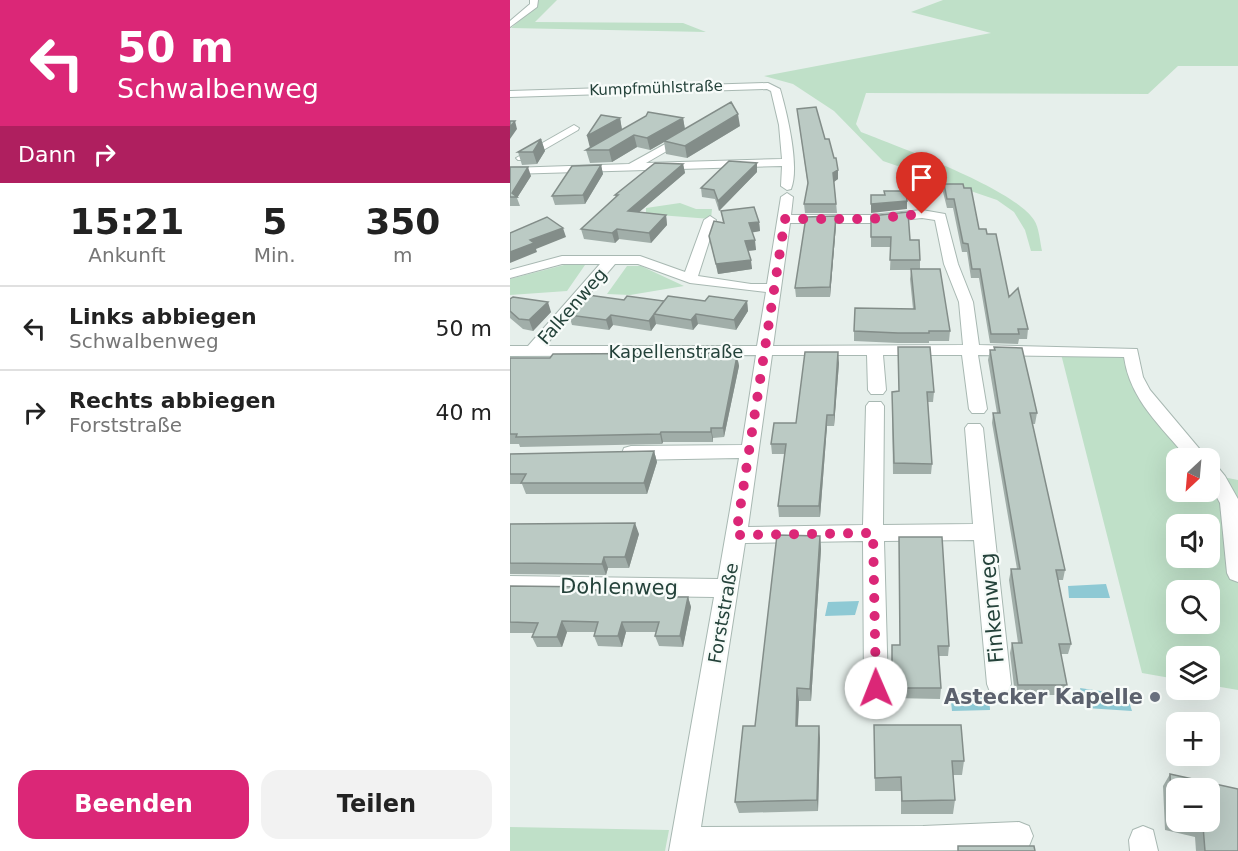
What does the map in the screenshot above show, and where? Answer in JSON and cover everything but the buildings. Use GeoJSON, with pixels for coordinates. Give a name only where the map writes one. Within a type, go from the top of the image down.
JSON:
{"type":"FeatureCollection","features":[{"type":"Feature","properties":{"kind":"street"},"geometry":{"type":"LineString","coordinates":[[510,25],[534,5],[534,0]]}},
{"type":"Feature","properties":{"kind":"street","name":"Kumpfmühlstraße"},"geometry":{"type":"LineString","coordinates":[[510,94],[755,84],[776,89],[783,114]]}},
{"type":"Feature","properties":{"kind":"street","name":"Forststraße"},"geometry":{"type":"LineString","coordinates":[[684,846],[750,451],[785,219],[789,162],[783,114]]}},
{"type":"Feature","properties":{"kind":"street"},"geometry":{"type":"LineString","coordinates":[[631,167],[700,127]]}},
{"type":"Feature","properties":{"kind":"street"},"geometry":{"type":"LineString","coordinates":[[510,165],[574,128]]}},
{"type":"Feature","properties":{"kind":"street"},"geometry":{"type":"LineString","coordinates":[[566,169],[585,158]]}},
{"type":"Feature","properties":{"kind":"street"},"geometry":{"type":"LineString","coordinates":[[510,171],[789,162]]}},
{"type":"Feature","properties":{"kind":"street","name":"Finkenweg"},"geometry":{"type":"LineString","coordinates":[[785,219],[871,219],[922,214],[941,217],[951,264],[966,302],[971,334],[970,359],[999,684]]}},
{"type":"Feature","properties":{"kind":"street"},"geometry":{"type":"LineString","coordinates":[[690,279],[710,220]]}},
{"type":"Feature","properties":{"kind":"street","name":"Falkenweg"},"geometry":{"type":"LineString","coordinates":[[510,274],[562,260],[640,260],[690,279],[750,288],[774,288]]}},
{"type":"Feature","properties":{"kind":"street","name":"Falkenweg"},"geometry":{"type":"LineString","coordinates":[[532,351],[611,260]]}},
{"type":"Feature","properties":{"kind":"street"},"geometry":{"type":"LineString","coordinates":[[875,350],[873,533],[876,688]]}},
{"type":"Feature","properties":{"kind":"street","name":"Kapellenstraße"},"geometry":{"type":"LineString","coordinates":[[510,351],[1131,352],[1135,377],[1142,392],[1190,448]]}},
{"type":"Feature","properties":{"kind":"street"},"geometry":{"type":"LineString","coordinates":[[613,453],[750,451]]}},
{"type":"Feature","properties":{"kind":"street"},"geometry":{"type":"LineString","coordinates":[[1220,485],[1230,503],[1238,573]]}},
{"type":"Feature","properties":{"kind":"street","name":"Finkenweg"},"geometry":{"type":"LineString","coordinates":[[736,535],[985,532]]}},
{"type":"Feature","properties":{"kind":"street","name":"Dohlenweg"},"geometry":{"type":"LineString","coordinates":[[510,585],[727,588]]}},
{"type":"Feature","properties":{"kind":"street"},"geometry":{"type":"LineString","coordinates":[[684,846],[923,846],[1019,836]]}},
{"type":"Feature","properties":{"kind":"green space"},"geometry":{"type":"Polygon","coordinates":[[[537,0],[557,0],[535,22],[683,23],[706,32],[511,28],[538,5],[537,0]]]}},
{"type":"Feature","properties":{"kind":"green space"},"geometry":{"type":"Polygon","coordinates":[[[943,0],[1238,0],[1238,66],[1178,66],[1148,94],[866,93],[856,124],[861,132],[981,182],[1023,208],[1034,220],[1042,251],[1031,251],[1025,230],[1014,212],[997,200],[883,161],[834,111],[793,84],[764,76],[991,33],[911,12],[943,0]]]}},
{"type":"Feature","properties":{"kind":"green space"},"geometry":{"type":"Polygon","coordinates":[[[680,203],[696,209],[712,209],[711,219],[646,214],[646,208],[680,203]]]}},
{"type":"Feature","properties":{"kind":"green space"},"geometry":{"type":"Polygon","coordinates":[[[564,265],[585,265],[567,291],[510,295],[510,279],[564,265]]]}},
{"type":"Feature","properties":{"kind":"green space"},"geometry":{"type":"Polygon","coordinates":[[[627,266],[641,266],[684,286],[630,295],[607,294],[627,266]]]}},
{"type":"Feature","properties":{"kind":"green space"},"geometry":{"type":"Polygon","coordinates":[[[1060,350],[1131,352],[1135,377],[1190,448],[1166,448],[1166,502],[1220,502],[1220,476],[1238,480],[1238,690],[1220,687],[1220,646],[1166,646],[1166,677],[1142,673],[1060,350]]]}},
{"type":"Feature","properties":{"kind":"green space"},"geometry":{"type":"Polygon","coordinates":[[[510,827],[669,830],[665,851],[510,851],[510,827]]]}},
{"type":"Feature","properties":{"kind":"water"},"geometry":{"type":"Polygon","coordinates":[[[1106,584],[1110,598],[1069,598],[1068,586],[1106,584]]]}},
{"type":"Feature","properties":{"kind":"water"},"geometry":{"type":"Polygon","coordinates":[[[859,601],[855,615],[825,616],[828,602],[859,601]]]}},
{"type":"Feature","properties":{"kind":"water"},"geometry":{"type":"Polygon","coordinates":[[[1080,688],[1127,695],[1132,711],[1086,708],[1080,688]]]}},
{"type":"Feature","properties":{"kind":"water"},"geometry":{"type":"Polygon","coordinates":[[[950,693],[989,693],[990,710],[952,711],[950,693]]]}},
{"type":"Feature","properties":{"kind":"place","name":"Astecker Kapelle"},"geometry":{"type":"Point","coordinates":[1155,697]}},
{"type":"Feature","properties":{"kind":"route"},"geometry":{"type":"LineString","coordinates":[[876,688],[873,533],[736,535],[785,219],[871,219],[922,214]]}}]}
